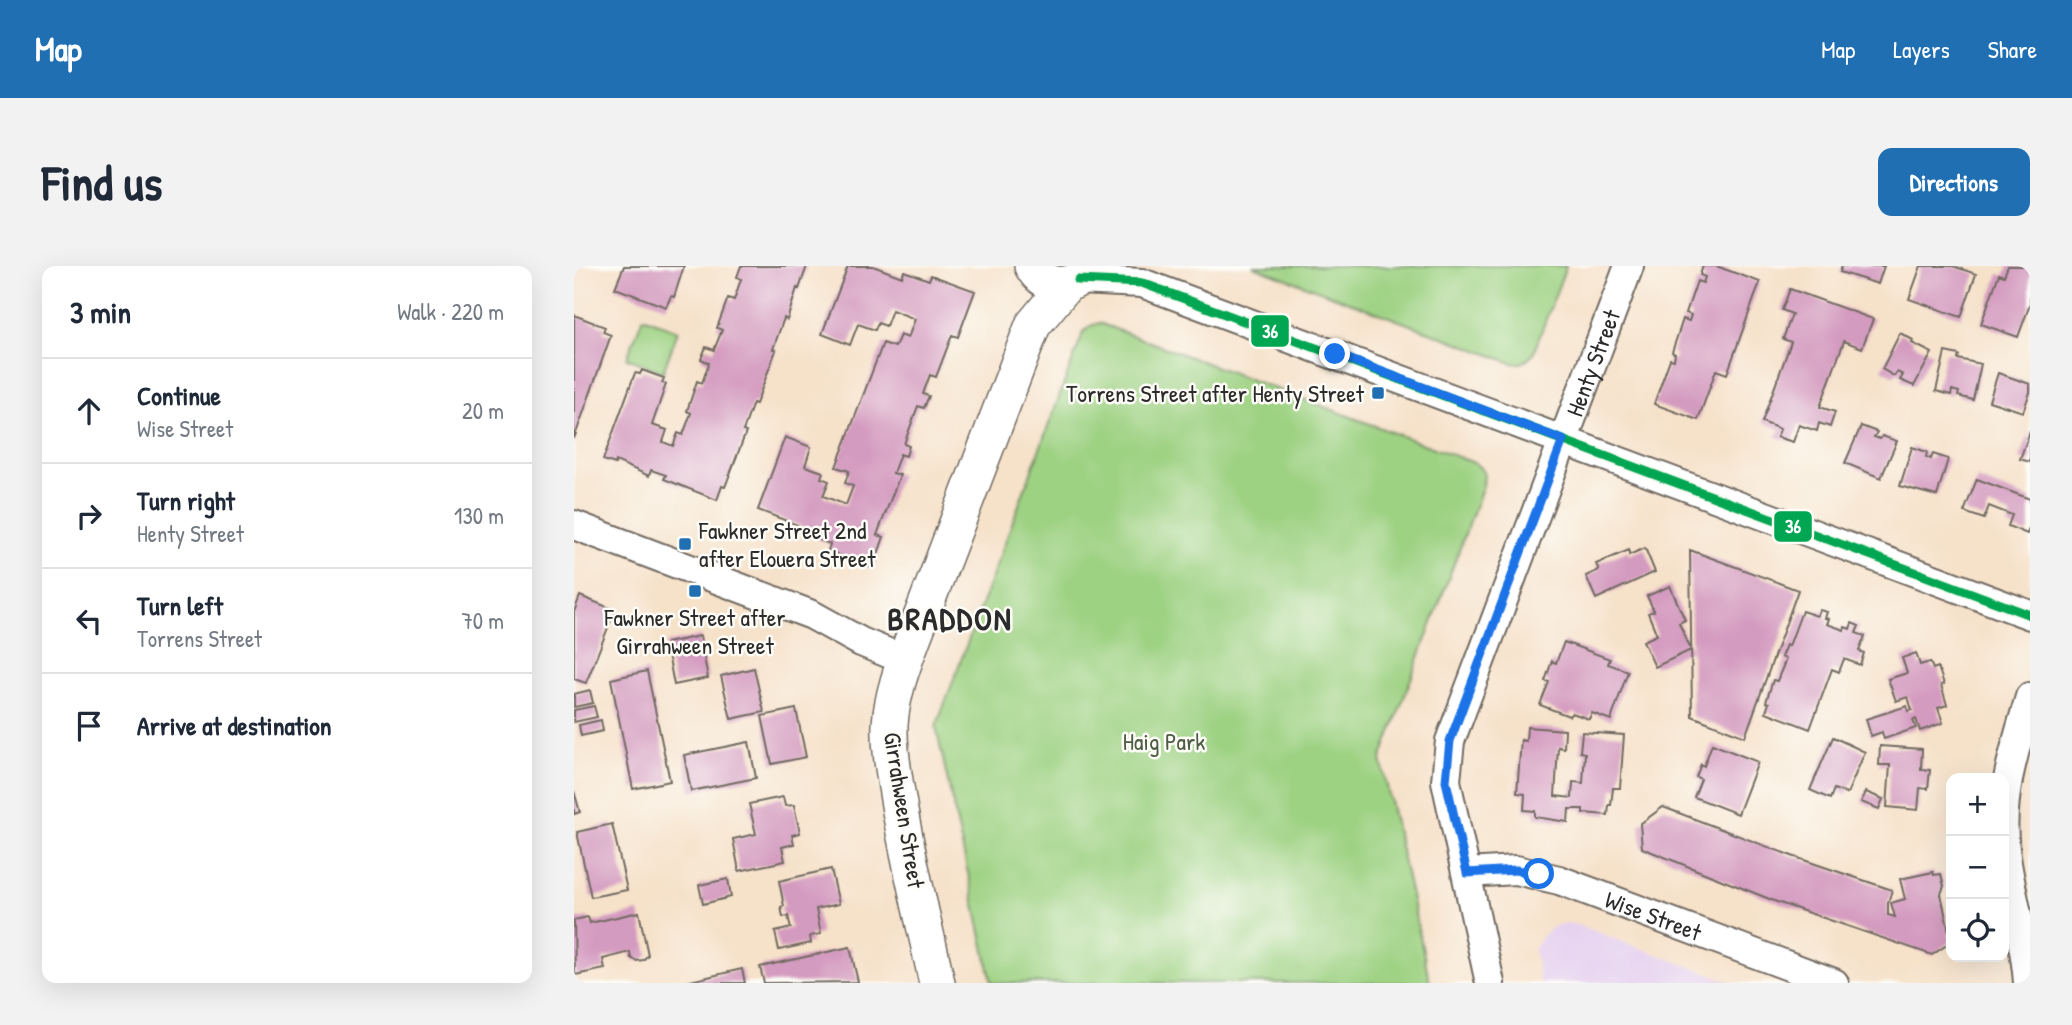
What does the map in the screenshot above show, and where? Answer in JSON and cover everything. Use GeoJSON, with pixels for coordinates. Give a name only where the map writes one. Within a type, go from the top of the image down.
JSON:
{"type":"FeatureCollection","features":[{"type":"Feature","properties":{"kind":"street","name":"Henty Street"},"geometry":{"type":"LineString","coordinates":[[1490,983],[1446,781],[1450,741],[1629,266]]}},
{"type":"Feature","properties":{"kind":"street"},"geometry":{"type":"LineString","coordinates":[[1032,267],[1050,283],[1078,277],[1131,274],[2030,615]]}},
{"type":"Feature","properties":{"kind":"street","name":"Girrahween Street"},"geometry":{"type":"LineString","coordinates":[[937,983],[902,820],[890,745],[893,706],[909,651],[1033,325],[1032,267]]}},
{"type":"Feature","properties":{"kind":"street","name":"Girrahween Street"},"geometry":{"type":"LineString","coordinates":[[1033,325],[1078,277]]}},
{"type":"Feature","properties":{"kind":"street"},"geometry":{"type":"LineString","coordinates":[[574,525],[813,615],[843,619],[909,651]]}},
{"type":"Feature","properties":{"kind":"street"},"geometry":{"type":"LineString","coordinates":[[2028,983],[2027,954],[2011,888],[2004,838],[2006,793],[2030,697]]}},
{"type":"Feature","properties":{"kind":"street","name":"Wise Street"},"geometry":{"type":"LineString","coordinates":[[1467,873],[1516,870],[1539,874],[1834,983]]}},
{"type":"Feature","properties":{"kind":"street"},"geometry":{"type":"LineString","coordinates":[[2014,983],[2027,954]]}},
{"type":"Feature","properties":{"kind":"shaded area"},"geometry":{"type":"Polygon","coordinates":[[[1566,923],[1581,926],[1733,983],[1540,983],[1534,949],[1552,927],[1566,923]]]}},
{"type":"Feature","properties":{"kind":"green space"},"geometry":{"type":"Polygon","coordinates":[[[1253,266],[1566,266],[1533,354],[1524,362],[1512,363],[1253,266]]]}},
{"type":"Feature","properties":{"kind":"green space"},"geometry":{"type":"Polygon","coordinates":[[[643,317],[678,331],[663,372],[627,358],[643,317]]]}},
{"type":"Feature","properties":{"kind":"green space","name":"Haig Park"},"geometry":{"type":"Polygon","coordinates":[[[1099,323],[1469,461],[1484,472],[1483,486],[1381,759],[1430,983],[992,983],[936,727],[1083,333],[1090,326],[1099,323]]]}},
{"type":"Feature","properties":{"kind":"building"},"geometry":{"type":"Polygon","coordinates":[[[624,266],[684,266],[674,297],[671,296],[666,307],[615,288],[624,266]]]}},
{"type":"Feature","properties":{"kind":"building"},"geometry":{"type":"Polygon","coordinates":[[[741,266],[807,266],[787,320],[784,318],[773,349],[776,350],[756,404],[753,403],[743,431],[746,432],[725,487],[722,486],[717,500],[664,479],[666,475],[651,470],[649,476],[616,461],[615,464],[603,460],[635,373],[640,374],[642,370],[664,378],[662,383],[666,384],[652,425],[667,430],[663,442],[673,446],[678,433],[683,435],[691,413],[687,411],[697,381],[702,383],[709,363],[701,359],[706,347],[714,350],[722,330],[717,328],[728,298],[734,300],[741,279],[737,277],[741,266]]]}},
{"type":"Feature","properties":{"kind":"building"},"geometry":{"type":"Polygon","coordinates":[[[848,266],[873,266],[902,277],[904,271],[929,280],[931,275],[975,291],[958,337],[952,335],[936,377],[930,375],[923,394],[929,396],[924,408],[918,406],[904,444],[909,446],[906,456],[900,454],[893,473],[900,475],[877,535],[884,537],[873,568],[828,551],[830,544],[806,535],[808,529],[758,510],[785,437],[811,447],[805,466],[823,472],[821,478],[829,481],[823,496],[846,505],[853,486],[845,483],[849,471],[836,467],[883,343],[895,347],[900,335],[908,338],[915,319],[892,310],[886,326],[878,323],[875,330],[858,324],[850,345],[822,334],[848,266]]]}},
{"type":"Feature","properties":{"kind":"building"},"geometry":{"type":"Polygon","coordinates":[[[1703,266],[1716,266],[1760,282],[1727,374],[1716,370],[1698,420],[1654,404],[1670,359],[1674,360],[1675,354],[1672,352],[1683,319],[1689,321],[1691,315],[1686,313],[1697,281],[1703,283],[1705,277],[1700,275],[1703,266]]]}},
{"type":"Feature","properties":{"kind":"building"},"geometry":{"type":"Polygon","coordinates":[[[1842,266],[1884,266],[1878,284],[1840,272],[1842,266]]]}},
{"type":"Feature","properties":{"kind":"building"},"geometry":{"type":"Polygon","coordinates":[[[1921,266],[1953,266],[1976,274],[1961,317],[1909,299],[1921,266]]]}},
{"type":"Feature","properties":{"kind":"building"},"geometry":{"type":"Polygon","coordinates":[[[2008,266],[2030,266],[2030,304],[2018,337],[1981,324],[1999,274],[2004,276],[2008,266]]]}},
{"type":"Feature","properties":{"kind":"building"},"geometry":{"type":"Polygon","coordinates":[[[1790,289],[1873,319],[1862,348],[1844,341],[1820,407],[1835,412],[1830,427],[1819,423],[1817,431],[1799,425],[1793,442],[1777,437],[1780,429],[1762,422],[1791,342],[1783,339],[1792,314],[1782,310],[1790,289]]]}},
{"type":"Feature","properties":{"kind":"building"},"geometry":{"type":"Polygon","coordinates":[[[574,315],[605,327],[603,332],[611,335],[574,439],[574,315]]]}},
{"type":"Feature","properties":{"kind":"building"},"geometry":{"type":"Polygon","coordinates":[[[1900,333],[1913,340],[1912,343],[1932,353],[1914,386],[1900,380],[1903,375],[1897,372],[1894,376],[1882,369],[1900,333]]]}},
{"type":"Feature","properties":{"kind":"building"},"geometry":{"type":"Polygon","coordinates":[[[1945,352],[1959,355],[1958,359],[1981,364],[1973,400],[1958,396],[1959,392],[1952,390],[1951,395],[1936,391],[1945,352]]]}},
{"type":"Feature","properties":{"kind":"building"},"geometry":{"type":"Polygon","coordinates":[[[1998,373],[2030,384],[2023,412],[1989,401],[1998,373]]]}},
{"type":"Feature","properties":{"kind":"building"},"geometry":{"type":"Polygon","coordinates":[[[1861,426],[1877,432],[1874,437],[1880,439],[1882,436],[1897,441],[1881,478],[1845,463],[1861,426]]]}},
{"type":"Feature","properties":{"kind":"building"},"geometry":{"type":"Polygon","coordinates":[[[2030,431],[2030,462],[2020,459],[2030,431]]]}},
{"type":"Feature","properties":{"kind":"building"},"geometry":{"type":"Polygon","coordinates":[[[1912,447],[1927,452],[1926,457],[1931,459],[1933,454],[1948,459],[1937,496],[1900,486],[1912,447]]]}},
{"type":"Feature","properties":{"kind":"building"},"geometry":{"type":"Polygon","coordinates":[[[1977,479],[2030,499],[2030,526],[2027,534],[2008,526],[2012,515],[1989,506],[1984,519],[1964,512],[1977,479]]]}},
{"type":"Feature","properties":{"kind":"building"},"geometry":{"type":"Polygon","coordinates":[[[1645,548],[1655,572],[1596,599],[1586,576],[1599,570],[1596,564],[1629,550],[1629,555],[1645,548]]]}},
{"type":"Feature","properties":{"kind":"building"},"geometry":{"type":"Polygon","coordinates":[[[1690,550],[1798,590],[1745,737],[1692,716],[1690,550]]]}},
{"type":"Feature","properties":{"kind":"building"},"geometry":{"type":"Polygon","coordinates":[[[1670,586],[1685,620],[1679,623],[1691,650],[1655,667],[1643,641],[1657,635],[1648,613],[1654,611],[1647,596],[1670,586]]]}},
{"type":"Feature","properties":{"kind":"building"},"geometry":{"type":"Polygon","coordinates":[[[580,596],[615,610],[586,683],[574,679],[574,612],[580,596]]]}},
{"type":"Feature","properties":{"kind":"building"},"geometry":{"type":"Polygon","coordinates":[[[1819,610],[1827,612],[1827,624],[1844,630],[1845,627],[1850,629],[1852,623],[1859,626],[1856,633],[1865,636],[1859,651],[1864,653],[1860,665],[1844,659],[1839,672],[1832,669],[1810,729],[1766,712],[1769,703],[1766,702],[1773,680],[1777,681],[1786,659],[1781,657],[1786,645],[1789,646],[1802,611],[1817,616],[1819,610]]]}},
{"type":"Feature","properties":{"kind":"building"},"geometry":{"type":"Polygon","coordinates":[[[700,636],[708,678],[674,685],[666,643],[700,636]]]}},
{"type":"Feature","properties":{"kind":"building"},"geometry":{"type":"Polygon","coordinates":[[[1564,642],[1610,659],[1608,664],[1628,671],[1611,720],[1592,713],[1589,719],[1572,713],[1569,716],[1540,705],[1549,682],[1545,681],[1552,661],[1556,663],[1564,642]]]}},
{"type":"Feature","properties":{"kind":"building"},"geometry":{"type":"Polygon","coordinates":[[[1916,653],[1920,665],[1930,662],[1933,669],[1938,667],[1947,705],[1938,708],[1943,723],[1920,731],[1916,719],[1913,720],[1916,728],[1884,739],[1882,732],[1871,736],[1866,719],[1907,706],[1908,711],[1912,710],[1908,697],[1896,701],[1888,679],[1907,673],[1902,658],[1916,653]]]}},
{"type":"Feature","properties":{"kind":"building"},"geometry":{"type":"Polygon","coordinates":[[[754,668],[764,712],[731,719],[721,676],[754,668]]]}},
{"type":"Feature","properties":{"kind":"building"},"geometry":{"type":"Polygon","coordinates":[[[647,671],[670,781],[633,789],[611,679],[647,671]]]}},
{"type":"Feature","properties":{"kind":"building"},"geometry":{"type":"Polygon","coordinates":[[[590,690],[593,703],[574,707],[574,694],[590,690]]]}},
{"type":"Feature","properties":{"kind":"building"},"geometry":{"type":"Polygon","coordinates":[[[594,706],[597,717],[574,722],[574,710],[594,706]]]}},
{"type":"Feature","properties":{"kind":"building"},"geometry":{"type":"Polygon","coordinates":[[[796,709],[806,757],[772,764],[762,716],[796,709]]]}},
{"type":"Feature","properties":{"kind":"building"},"geometry":{"type":"Polygon","coordinates":[[[601,720],[603,731],[581,736],[579,725],[601,720]]]}},
{"type":"Feature","properties":{"kind":"building"},"geometry":{"type":"Polygon","coordinates":[[[1527,727],[1565,730],[1564,748],[1558,747],[1555,796],[1572,798],[1573,782],[1583,783],[1585,753],[1580,752],[1582,732],[1624,735],[1620,788],[1613,788],[1608,815],[1583,813],[1583,809],[1569,809],[1568,822],[1535,817],[1535,811],[1524,810],[1525,794],[1517,793],[1521,740],[1526,741],[1527,727]]]}},
{"type":"Feature","properties":{"kind":"building"},"geometry":{"type":"Polygon","coordinates":[[[1833,737],[1865,752],[1847,794],[1834,789],[1830,799],[1810,790],[1833,737]]]}},
{"type":"Feature","properties":{"kind":"building"},"geometry":{"type":"Polygon","coordinates":[[[749,742],[756,778],[691,791],[684,755],[749,742]]]}},
{"type":"Feature","properties":{"kind":"building"},"geometry":{"type":"Polygon","coordinates":[[[1712,744],[1758,762],[1738,814],[1694,797],[1701,779],[1696,777],[1701,764],[1704,766],[1712,744]]]}},
{"type":"Feature","properties":{"kind":"building"},"geometry":{"type":"Polygon","coordinates":[[[1880,746],[1922,749],[1921,769],[1930,770],[1928,789],[1920,788],[1918,810],[1887,807],[1890,765],[1879,765],[1880,746]]]}},
{"type":"Feature","properties":{"kind":"building"},"geometry":{"type":"Polygon","coordinates":[[[574,791],[580,812],[574,814],[574,791]]]}},
{"type":"Feature","properties":{"kind":"building"},"geometry":{"type":"Polygon","coordinates":[[[1866,792],[1883,799],[1879,809],[1861,802],[1866,792]]]}},
{"type":"Feature","properties":{"kind":"building"},"geometry":{"type":"Polygon","coordinates":[[[783,797],[785,806],[794,805],[800,833],[792,835],[794,844],[782,847],[785,861],[739,871],[733,839],[756,834],[749,804],[783,797]]]}},
{"type":"Feature","properties":{"kind":"building"},"geometry":{"type":"Polygon","coordinates":[[[1663,807],[1792,856],[1892,890],[1888,915],[1895,917],[1891,903],[1905,899],[1900,879],[1933,872],[1934,875],[1941,874],[1944,886],[1941,894],[1946,918],[1946,945],[1932,955],[1777,902],[1642,848],[1640,824],[1663,807]]]}},
{"type":"Feature","properties":{"kind":"building"},"geometry":{"type":"Polygon","coordinates":[[[612,824],[627,890],[591,897],[577,832],[612,824]]]}},
{"type":"Feature","properties":{"kind":"building"},"geometry":{"type":"Polygon","coordinates":[[[831,869],[839,904],[816,909],[821,934],[810,936],[811,943],[779,950],[775,932],[791,928],[788,916],[783,917],[781,907],[784,906],[779,881],[831,869]]]}},
{"type":"Feature","properties":{"kind":"building"},"geometry":{"type":"Polygon","coordinates":[[[728,879],[731,897],[703,904],[699,885],[728,879]]]}},
{"type":"Feature","properties":{"kind":"building"},"geometry":{"type":"Polygon","coordinates":[[[639,912],[648,955],[643,960],[631,958],[630,952],[603,959],[605,969],[575,975],[574,920],[588,917],[590,923],[639,912]]]}},
{"type":"Feature","properties":{"kind":"building"},"geometry":{"type":"Polygon","coordinates":[[[850,947],[858,982],[764,983],[760,967],[850,947]]]}},
{"type":"Feature","properties":{"kind":"building"},"geometry":{"type":"Polygon","coordinates":[[[742,969],[745,983],[686,983],[686,982],[742,969]]]}},
{"type":"Feature","properties":{"kind":"transit line","name":"36"},"geometry":{"type":"LineString","coordinates":[[1078,280],[1142,283],[2030,615]]}},
{"type":"Feature","properties":{"kind":"place","name":"Torrens Street after Henty Street"},"geometry":{"type":"Point","coordinates":[1378,393]}},
{"type":"Feature","properties":{"kind":"place","name":"Fawkner Street 2nd after Elouera Street"},"geometry":{"type":"Point","coordinates":[685,544]}},
{"type":"Feature","properties":{"kind":"place","name":"Fawkner Street after Girrahween Street"},"geometry":{"type":"Point","coordinates":[695,591]}},
{"type":"Feature","properties":{"kind":"district","name":"BRADDON"},"geometry":{"type":"Point","coordinates":[950,618]}},
{"type":"Feature","properties":{"kind":"route"},"geometry":{"type":"LineString","coordinates":[[1335,354],[1563,440],[1450,741],[1446,781],[1467,873],[1516,870],[1539,874]]}}]}
